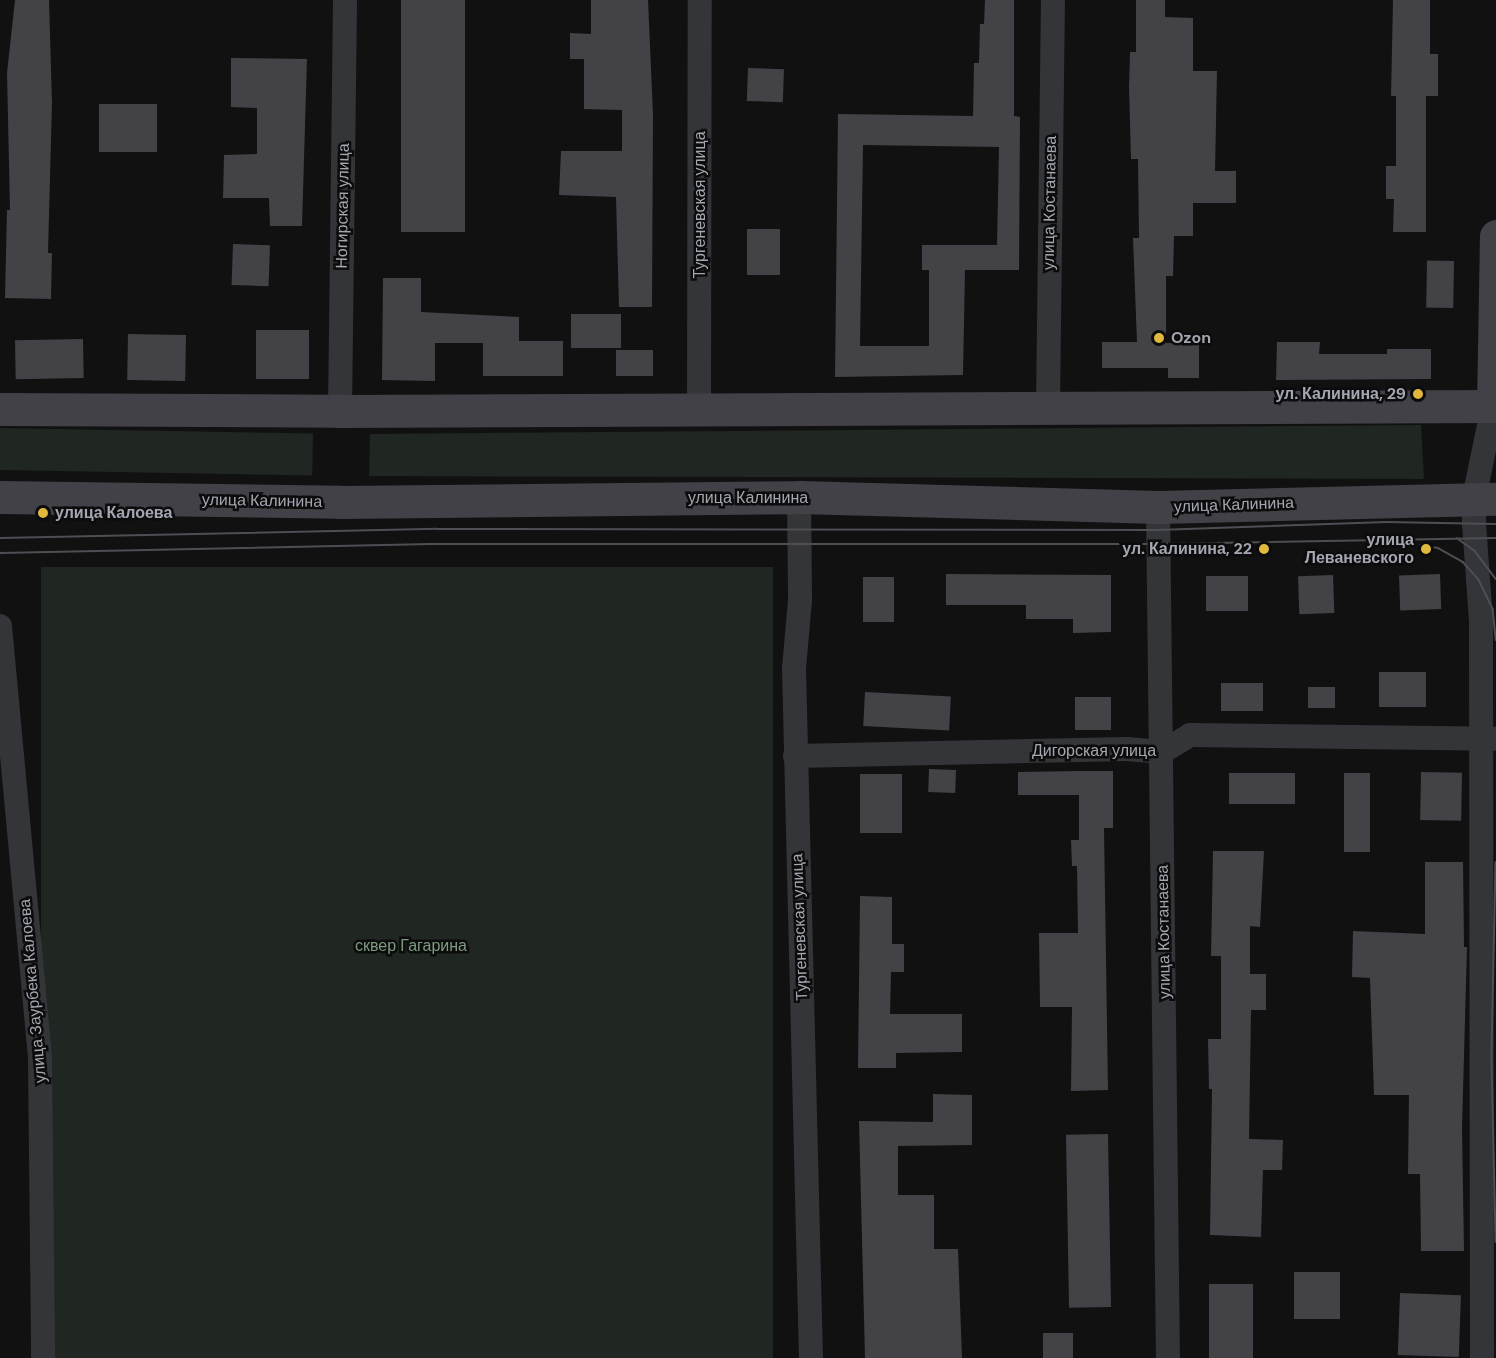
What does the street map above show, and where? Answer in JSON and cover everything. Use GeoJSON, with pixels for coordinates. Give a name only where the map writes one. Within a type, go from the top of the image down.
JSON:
{"type":"FeatureCollection","features":[{"type":"Feature","properties":{"kind":"main road"},"geometry":{"type":"LineString","coordinates":[[0,409],[340,411],[1048,406],[1495,408],[1496,236]]}},
{"type":"Feature","properties":{"kind":"main road","name":"улица Калинина"},"geometry":{"type":"LineString","coordinates":[[0,497],[340,502],[799,497],[1158,507],[1485,499]]}},
{"type":"Feature","properties":{"kind":"street","name":"Ногирская улица"},"geometry":{"type":"LineString","coordinates":[[340,411],[345,0]]}},
{"type":"Feature","properties":{"kind":"street","name":"Тургеневская улица"},"geometry":{"type":"LineString","coordinates":[[699,409],[700,0]]}},
{"type":"Feature","properties":{"kind":"street","name":"улица Костанаева"},"geometry":{"type":"LineString","coordinates":[[1048,406],[1053,0]]}},
{"type":"Feature","properties":{"kind":"street"},"geometry":{"type":"LineString","coordinates":[[1482,1358],[1489,739],[1485,499],[1495,408]]}},
{"type":"Feature","properties":{"kind":"street","name":"Тургеневская улица"},"geometry":{"type":"LineString","coordinates":[[799,497],[800,600],[794,668],[795,756],[811,1358]]}},
{"type":"Feature","properties":{"kind":"street","name":"улица Костанаева"},"geometry":{"type":"LineString","coordinates":[[1158,507],[1168,1358]]}},
{"type":"Feature","properties":{"kind":"street","name":"улица Заурбека Калоева"},"geometry":{"type":"LineString","coordinates":[[0,626],[40,1059],[44,1358]]}},
{"type":"Feature","properties":{"kind":"street","name":"Дигорская улица"},"geometry":{"type":"LineString","coordinates":[[795,756],[1127,749],[1162,752],[1190,735],[1489,739]]}},
{"type":"Feature","properties":{"kind":"green space"},"geometry":{"type":"Polygon","coordinates":[[[1421,425],[1424,479],[369,476],[370,434],[1421,425]]]}},
{"type":"Feature","properties":{"kind":"green space"},"geometry":{"type":"Polygon","coordinates":[[[0,428],[313,433],[312,475],[0,470],[0,428]]]}},
{"type":"Feature","properties":{"kind":"green space","name":"сквер Гагарина"},"geometry":{"type":"Polygon","coordinates":[[[41,567],[773,567],[773,1358],[41,1358],[41,567]]]}},
{"type":"Feature","properties":{"kind":"building"},"geometry":{"type":"Polygon","coordinates":[[[15,0],[49,0],[52,103],[48,253],[52,253],[51,299],[5,298],[7,210],[10,210],[7,73],[15,0]]]}},
{"type":"Feature","properties":{"kind":"building"},"geometry":{"type":"Polygon","coordinates":[[[401,0],[465,0],[465,232],[401,232],[401,0]]]}},
{"type":"Feature","properties":{"kind":"building"},"geometry":{"type":"Polygon","coordinates":[[[591,0],[648,0],[653,115],[652,307],[619,307],[616,197],[559,195],[561,151],[622,151],[622,110],[584,109],[584,59],[570,59],[570,33],[591,34],[591,0]]]}},
{"type":"Feature","properties":{"kind":"building"},"geometry":{"type":"Polygon","coordinates":[[[985,0],[1014,0],[1014,116],[1020,117],[1019,270],[965,270],[963,375],[835,377],[838,114],[973,116],[974,63],[979,63],[980,24],[984,24],[985,0]],[[863,145],[860,346],[929,346],[929,270],[922,270],[922,245],[997,245],[999,147],[863,145]]]}},
{"type":"Feature","properties":{"kind":"building"},"geometry":{"type":"Polygon","coordinates":[[[1136,0],[1165,0],[1165,17],[1193,18],[1193,71],[1217,71],[1215,171],[1236,171],[1236,203],[1193,203],[1193,236],[1174,236],[1173,276],[1166,276],[1166,343],[1199,343],[1199,378],[1168,378],[1168,368],[1102,368],[1102,342],[1137,342],[1133,238],[1139,238],[1138,159],[1131,159],[1129,87],[1130,52],[1136,52],[1136,0]]]}},
{"type":"Feature","properties":{"kind":"building"},"geometry":{"type":"Polygon","coordinates":[[[1393,0],[1430,0],[1430,54],[1438,54],[1438,96],[1426,96],[1426,232],[1393,232],[1394,199],[1386,199],[1386,166],[1396,166],[1396,96],[1391,96],[1393,0]]]}},
{"type":"Feature","properties":{"kind":"building"},"geometry":{"type":"Polygon","coordinates":[[[231,58],[307,59],[302,226],[270,226],[269,198],[223,198],[224,155],[257,154],[257,108],[231,107],[231,58]]]}},
{"type":"Feature","properties":{"kind":"building"},"geometry":{"type":"Polygon","coordinates":[[[748,68],[784,69],[783,102],[747,101],[748,68]]]}},
{"type":"Feature","properties":{"kind":"building"},"geometry":{"type":"Polygon","coordinates":[[[99,104],[157,104],[157,152],[99,152],[99,104]]]}},
{"type":"Feature","properties":{"kind":"building"},"geometry":{"type":"Polygon","coordinates":[[[747,229],[780,229],[780,275],[747,275],[747,229]]]}},
{"type":"Feature","properties":{"kind":"building"},"geometry":{"type":"Polygon","coordinates":[[[233,244],[270,245],[269,286],[232,285],[233,244]]]}},
{"type":"Feature","properties":{"kind":"building"},"geometry":{"type":"Polygon","coordinates":[[[1427,261],[1454,261],[1453,308],[1426,308],[1427,261]]]}},
{"type":"Feature","properties":{"kind":"building"},"geometry":{"type":"Polygon","coordinates":[[[383,278],[421,278],[421,312],[519,317],[519,341],[563,341],[563,376],[483,376],[483,343],[435,343],[435,381],[382,380],[383,278]]]}},
{"type":"Feature","properties":{"kind":"building"},"geometry":{"type":"Polygon","coordinates":[[[571,314],[621,314],[621,348],[571,348],[571,314]]]}},
{"type":"Feature","properties":{"kind":"building"},"geometry":{"type":"Polygon","coordinates":[[[256,330],[309,330],[309,379],[256,379],[256,330]]]}},
{"type":"Feature","properties":{"kind":"building"},"geometry":{"type":"Polygon","coordinates":[[[128,334],[186,335],[185,381],[127,380],[128,334]]]}},
{"type":"Feature","properties":{"kind":"building"},"geometry":{"type":"Polygon","coordinates":[[[83,339],[84,378],[16,379],[15,340],[83,339]]]}},
{"type":"Feature","properties":{"kind":"building"},"geometry":{"type":"Polygon","coordinates":[[[1277,342],[1320,342],[1319,354],[1387,354],[1387,349],[1431,349],[1431,379],[1276,380],[1277,342]]]}},
{"type":"Feature","properties":{"kind":"building"},"geometry":{"type":"Polygon","coordinates":[[[616,350],[653,350],[653,376],[616,376],[616,350]]]}},
{"type":"Feature","properties":{"kind":"building"},"geometry":{"type":"Polygon","coordinates":[[[946,574],[1111,575],[1111,632],[1073,633],[1073,619],[1026,619],[1026,605],[946,605],[946,574]]]}},
{"type":"Feature","properties":{"kind":"building"},"geometry":{"type":"Polygon","coordinates":[[[1440,574],[1441,609],[1400,610],[1399,575],[1440,574]]]}},
{"type":"Feature","properties":{"kind":"building"},"geometry":{"type":"Polygon","coordinates":[[[1333,575],[1334,613],[1299,614],[1298,576],[1333,575]]]}},
{"type":"Feature","properties":{"kind":"building"},"geometry":{"type":"Polygon","coordinates":[[[1206,576],[1248,576],[1248,611],[1206,611],[1206,576]]]}},
{"type":"Feature","properties":{"kind":"building"},"geometry":{"type":"Polygon","coordinates":[[[863,577],[894,577],[894,622],[863,622],[863,577]]]}},
{"type":"Feature","properties":{"kind":"building"},"geometry":{"type":"Polygon","coordinates":[[[1379,672],[1426,672],[1426,707],[1379,707],[1379,672]]]}},
{"type":"Feature","properties":{"kind":"building"},"geometry":{"type":"Polygon","coordinates":[[[1221,683],[1263,683],[1263,711],[1221,711],[1221,683]]]}},
{"type":"Feature","properties":{"kind":"building"},"geometry":{"type":"Polygon","coordinates":[[[1308,687],[1335,687],[1335,708],[1308,708],[1308,687]]]}},
{"type":"Feature","properties":{"kind":"building"},"geometry":{"type":"Polygon","coordinates":[[[865,692],[951,697],[949,730],[863,726],[865,692]]]}},
{"type":"Feature","properties":{"kind":"building"},"geometry":{"type":"Polygon","coordinates":[[[1075,697],[1111,697],[1111,730],[1075,730],[1075,697]]]}},
{"type":"Feature","properties":{"kind":"building"},"geometry":{"type":"Polygon","coordinates":[[[929,769],[956,770],[955,793],[928,792],[929,769]]]}},
{"type":"Feature","properties":{"kind":"building"},"geometry":{"type":"Polygon","coordinates":[[[1113,771],[1113,828],[1104,828],[1108,1090],[1071,1091],[1072,1007],[1040,1007],[1039,933],[1078,933],[1077,866],[1072,866],[1071,840],[1079,840],[1079,795],[1018,795],[1018,772],[1113,771]]]}},
{"type":"Feature","properties":{"kind":"building"},"geometry":{"type":"Polygon","coordinates":[[[1421,772],[1462,773],[1461,821],[1420,820],[1421,772]]]}},
{"type":"Feature","properties":{"kind":"building"},"geometry":{"type":"Polygon","coordinates":[[[1229,773],[1295,773],[1295,804],[1229,804],[1229,773]]]}},
{"type":"Feature","properties":{"kind":"building"},"geometry":{"type":"Polygon","coordinates":[[[1344,773],[1370,773],[1370,852],[1344,852],[1344,773]]]}},
{"type":"Feature","properties":{"kind":"building"},"geometry":{"type":"Polygon","coordinates":[[[860,774],[902,774],[902,833],[860,833],[860,774]]]}},
{"type":"Feature","properties":{"kind":"building"},"geometry":{"type":"Polygon","coordinates":[[[1213,851],[1264,851],[1260,927],[1250,926],[1250,974],[1266,974],[1266,1010],[1251,1010],[1249,1139],[1283,1140],[1282,1170],[1263,1170],[1261,1237],[1210,1235],[1212,1089],[1209,1089],[1208,1039],[1221,1039],[1221,956],[1211,956],[1213,851]]]}},
{"type":"Feature","properties":{"kind":"building"},"geometry":{"type":"Polygon","coordinates":[[[1425,862],[1463,862],[1464,947],[1467,947],[1462,1128],[1464,1251],[1421,1251],[1420,1174],[1408,1174],[1409,1095],[1374,1095],[1370,978],[1352,977],[1353,931],[1425,934],[1425,862]]]}},
{"type":"Feature","properties":{"kind":"building"},"geometry":{"type":"Polygon","coordinates":[[[860,896],[892,897],[892,944],[904,944],[904,972],[891,972],[890,1014],[962,1014],[962,1052],[896,1053],[896,1068],[858,1068],[860,896]]]}},
{"type":"Feature","properties":{"kind":"building"},"geometry":{"type":"Polygon","coordinates":[[[933,1094],[972,1095],[972,1145],[898,1146],[898,1195],[934,1195],[934,1249],[958,1249],[962,1358],[865,1358],[859,1121],[933,1122],[933,1094]]]}},
{"type":"Feature","properties":{"kind":"building"},"geometry":{"type":"Polygon","coordinates":[[[1108,1134],[1111,1307],[1069,1308],[1066,1135],[1108,1134]]]}},
{"type":"Feature","properties":{"kind":"building"},"geometry":{"type":"Polygon","coordinates":[[[1294,1272],[1340,1272],[1340,1319],[1294,1319],[1294,1272]]]}},
{"type":"Feature","properties":{"kind":"building"},"geometry":{"type":"Polygon","coordinates":[[[1209,1284],[1253,1284],[1253,1358],[1209,1358],[1209,1284]]]}},
{"type":"Feature","properties":{"kind":"building"},"geometry":{"type":"Polygon","coordinates":[[[1400,1293],[1461,1295],[1459,1357],[1398,1355],[1400,1293]]]}},
{"type":"Feature","properties":{"kind":"building"},"geometry":{"type":"Polygon","coordinates":[[[1043,1333],[1073,1333],[1073,1358],[1043,1358],[1043,1333]]]}},
{"type":"Feature","properties":{"kind":"tram line"},"geometry":{"type":"LineString","coordinates":[[0,538],[437,529],[1158,530],[1386,522],[1496,524]]}},
{"type":"Feature","properties":{"kind":"tram line"},"geometry":{"type":"LineString","coordinates":[[1457,538],[1475,551],[1496,579]]}},
{"type":"Feature","properties":{"kind":"tram line"},"geometry":{"type":"LineString","coordinates":[[0,553],[430,544],[1159,544],[1496,538]]}},
{"type":"Feature","properties":{"kind":"tram line"},"geometry":{"type":"LineString","coordinates":[[1420,545],[1438,548],[1463,562],[1479,580],[1493,609],[1496,640]]}},
{"type":"Feature","properties":{"kind":"tram line"},"geometry":{"type":"LineString","coordinates":[[1496,862],[1492,1061],[1496,1242]]}},
{"type":"Feature","properties":{"kind":"place","name":"Ozon"},"geometry":{"type":"Point","coordinates":[1159,338]}},
{"type":"Feature","properties":{"kind":"place","name":"ул. Калинина, 29"},"geometry":{"type":"Point","coordinates":[1418,394]}},
{"type":"Feature","properties":{"kind":"place","name":"улица Калоева"},"geometry":{"type":"Point","coordinates":[43,513]}},
{"type":"Feature","properties":{"kind":"place","name":"ул. Калинина, 22"},"geometry":{"type":"Point","coordinates":[1264,549]}},
{"type":"Feature","properties":{"kind":"place","name":"улица Леваневского"},"geometry":{"type":"Point","coordinates":[1426,549]}}]}
